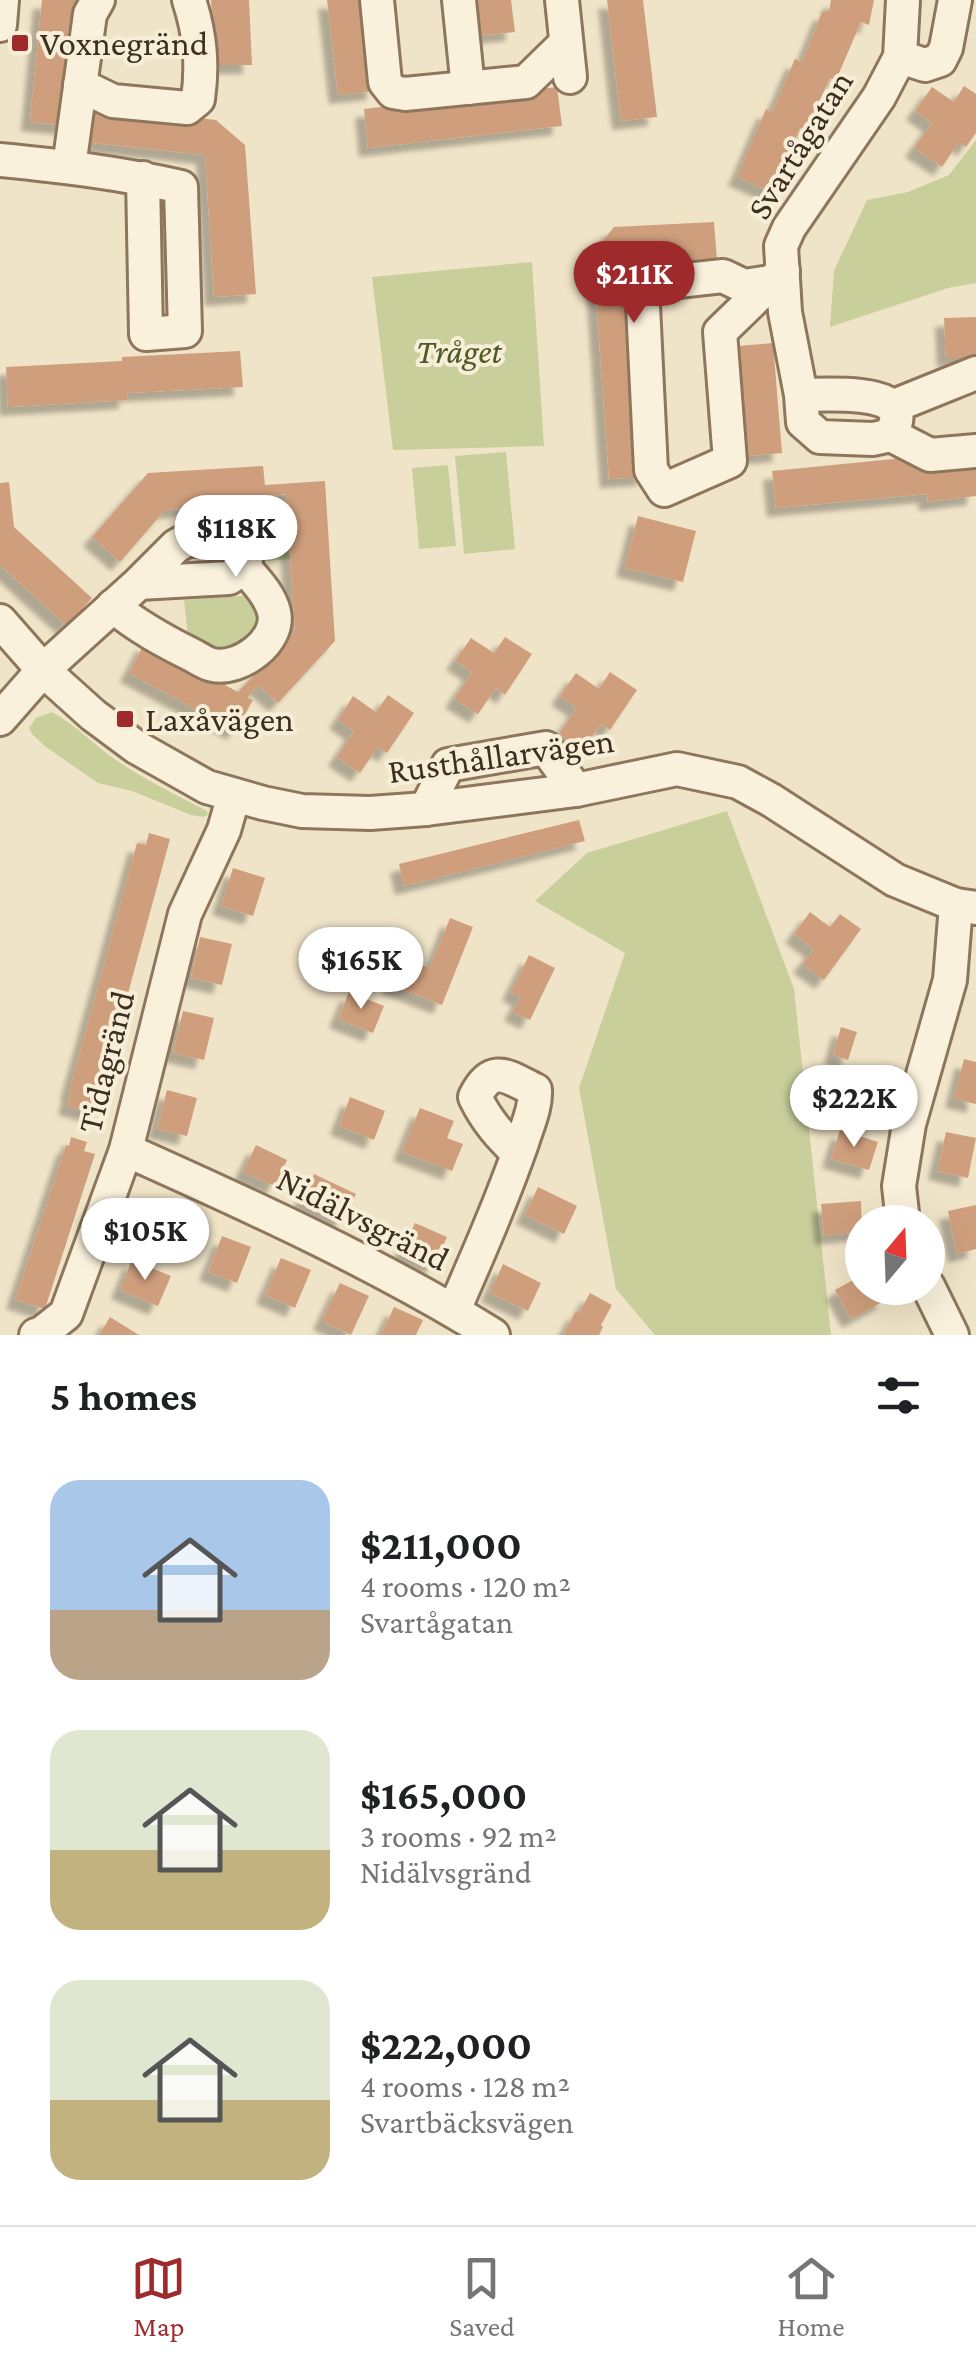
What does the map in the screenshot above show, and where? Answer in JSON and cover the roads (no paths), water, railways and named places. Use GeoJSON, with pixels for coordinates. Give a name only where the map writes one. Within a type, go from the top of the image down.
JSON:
{"type":"FeatureCollection","features":[{"type":"Feature","properties":{"kind":"street"},"geometry":{"type":"LineString","coordinates":[[0,24],[2,0]]}},
{"type":"Feature","properties":{"kind":"street"},"geometry":{"type":"LineString","coordinates":[[69,166],[90,14],[98,0]]}},
{"type":"Feature","properties":{"kind":"street"},"geometry":{"type":"LineString","coordinates":[[80,85],[113,101],[188,108],[198,100],[202,70],[188,0]]}},
{"type":"Feature","properties":{"kind":"street"},"geometry":{"type":"LineString","coordinates":[[377,0],[386,82],[393,92],[526,82],[566,43]]}},
{"type":"Feature","properties":{"kind":"street"},"geometry":{"type":"LineString","coordinates":[[460,0],[468,88]]}},
{"type":"Feature","properties":{"kind":"street"},"geometry":{"type":"LineString","coordinates":[[562,0],[570,78]]}},
{"type":"Feature","properties":{"kind":"street","name":"Svartågatan"},"geometry":{"type":"LineString","coordinates":[[892,421],[873,440],[820,437],[802,422],[801,395],[777,276],[781,246],[789,228],[879,97],[900,57],[903,0]]}},
{"type":"Feature","properties":{"kind":"street"},"geometry":{"type":"LineString","coordinates":[[900,57],[925,65],[940,60],[955,0]]}},
{"type":"Feature","properties":{"kind":"street"},"geometry":{"type":"LineString","coordinates":[[0,160],[142,178]]}},
{"type":"Feature","properties":{"kind":"street"},"geometry":{"type":"LineString","coordinates":[[724,276],[744,286],[777,276],[720,332],[730,461],[664,490],[651,470],[642,285],[724,276]]}},
{"type":"Feature","properties":{"kind":"street"},"geometry":{"type":"LineString","coordinates":[[976,372],[892,421],[930,454],[976,451]]}},
{"type":"Feature","properties":{"kind":"street"},"geometry":{"type":"LineString","coordinates":[[0,719],[43,670],[176,546],[187,540],[237,538],[246,543],[244,567],[268,599],[274,626],[269,638],[240,664],[212,665],[128,620],[113,606]]}},
{"type":"Feature","properties":{"kind":"street","name":"Rusthållarvägen"},"geometry":{"type":"LineString","coordinates":[[0,620],[43,670],[93,715],[136,747],[207,787],[234,795],[302,811],[370,813],[576,790],[677,770],[738,782],[895,880],[966,906]]}},
{"type":"Feature","properties":{"kind":"street"},"geometry":{"type":"LineString","coordinates":[[426,809],[448,765],[546,748],[576,790]]}},
{"type":"Feature","properties":{"kind":"street","name":"Tidagränd"},"geometry":{"type":"LineString","coordinates":[[36,1335],[66,1314],[126,1150],[185,914],[224,830],[234,795]]}},
{"type":"Feature","properties":{"kind":"street"},"geometry":{"type":"LineString","coordinates":[[901,1205],[899,1186],[907,1139],[966,906]]}},
{"type":"Feature","properties":{"kind":"street","name":"Nidälvsgränd"},"geometry":{"type":"LineString","coordinates":[[126,1150],[276,1217],[454,1310],[493,1335]]}},
{"type":"Feature","properties":{"kind":"street","name":"Nidälvsgränd"},"geometry":{"type":"LineString","coordinates":[[454,1310],[518,1154]]}},
{"type":"Feature","properties":{"kind":"street"},"geometry":{"type":"LineString","coordinates":[[937,1305],[952,1335]]}},
{"type":"Feature","properties":{"kind":"place","name":"Voxnegränd"},"geometry":{"type":"Point","coordinates":[20,43]}},
{"type":"Feature","properties":{"kind":"place","name":"Laxåvägen"},"geometry":{"type":"Point","coordinates":[125,719]}},
{"type":"Feature","properties":{"kind":"park label","name":"Tråget"},"geometry":{"type":"Point","coordinates":[459,351]}}]}
